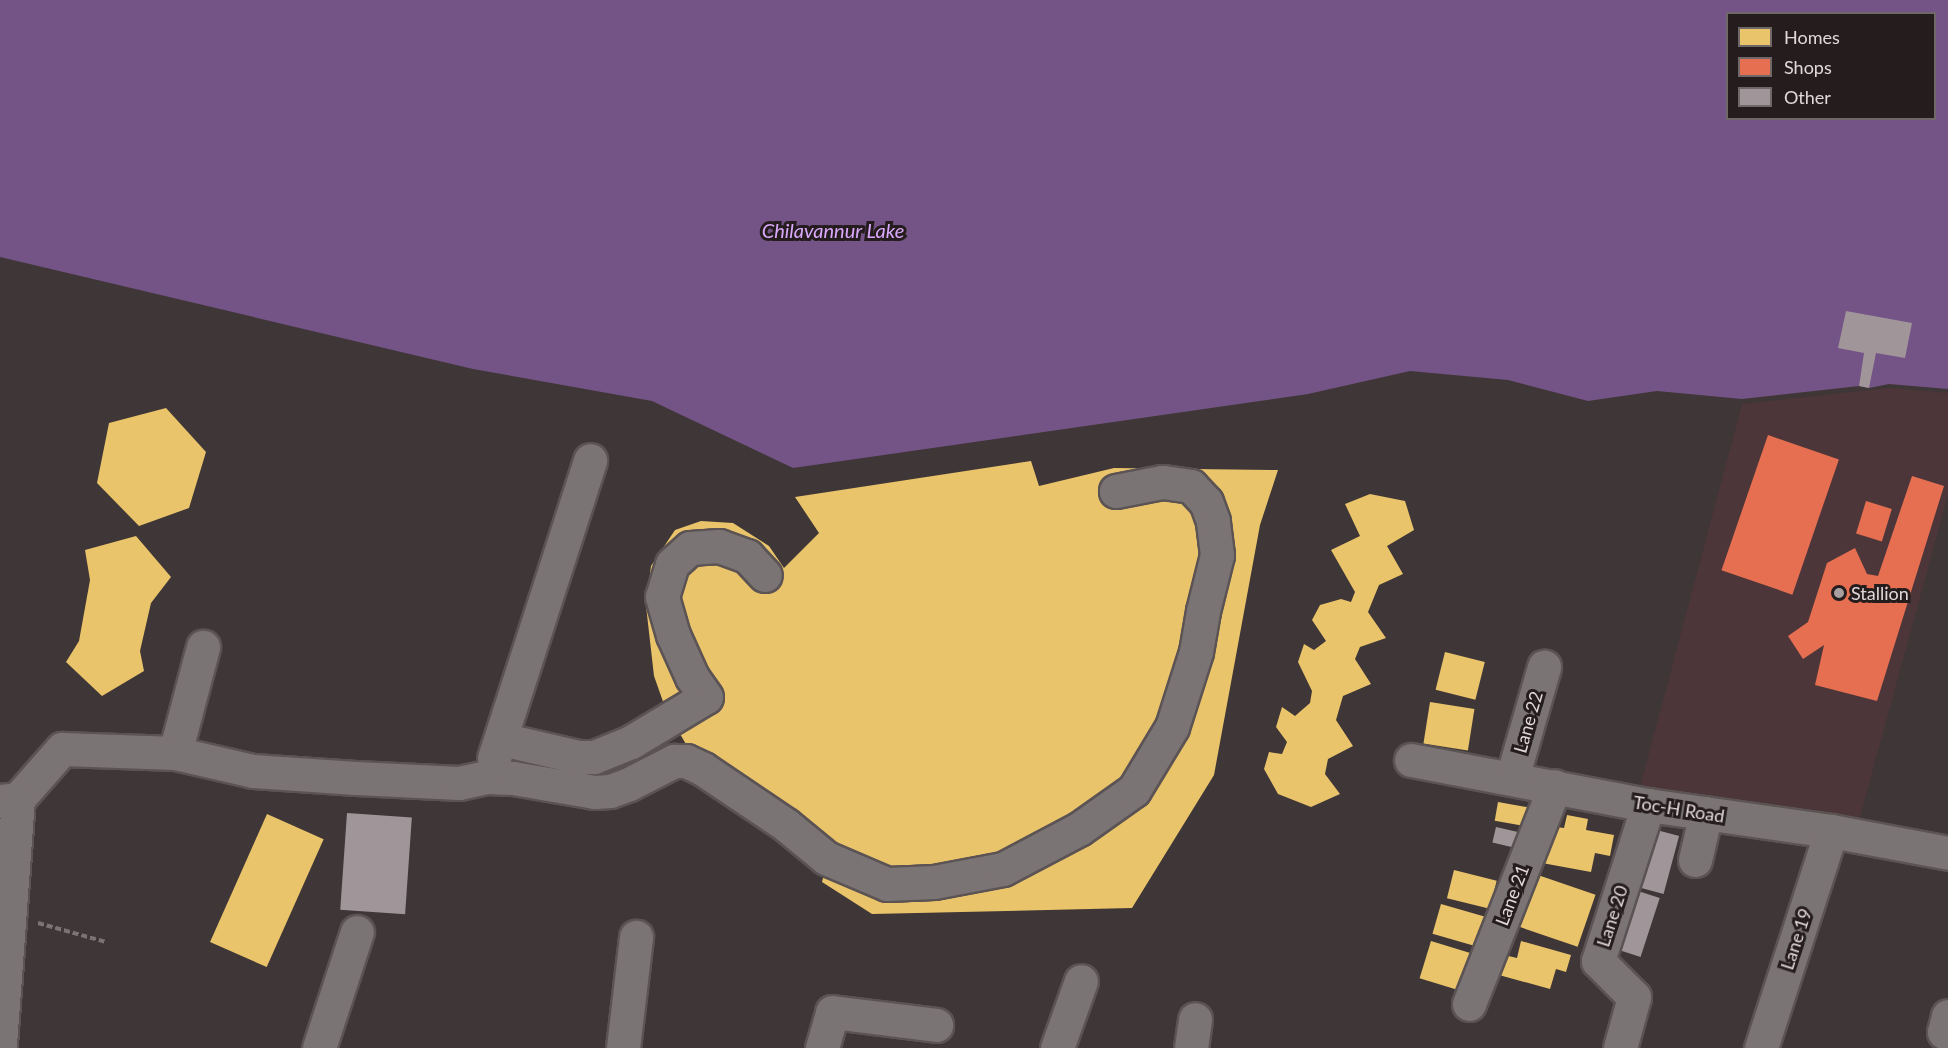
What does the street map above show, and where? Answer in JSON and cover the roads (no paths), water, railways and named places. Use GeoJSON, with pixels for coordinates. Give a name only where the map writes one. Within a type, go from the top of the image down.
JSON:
{"type":"FeatureCollection","features":[{"type":"Feature","properties":{"kind":"street"},"geometry":{"type":"LineString","coordinates":[[487,777],[590,460]]}},
{"type":"Feature","properties":{"kind":"street"},"geometry":{"type":"LineString","coordinates":[[0,1044],[6,982],[9,800],[62,749],[175,753],[264,772],[459,783],[487,777],[513,778],[561,789],[610,791],[674,761],[686,761],[703,769],[786,825],[826,858],[887,884],[934,882],[1003,868],[1079,829],[1134,790],[1172,728],[1196,652],[1203,611],[1217,555],[1213,521],[1206,502],[1191,486],[1162,482],[1116,491]]}},
{"type":"Feature","properties":{"kind":"street"},"geometry":{"type":"LineString","coordinates":[[501,739],[579,758],[594,757],[631,742],[706,697],[692,677],[674,635],[662,597],[672,564],[690,548],[719,546],[747,556],[765,575]]}},
{"type":"Feature","properties":{"kind":"street"},"geometry":{"type":"LineString","coordinates":[[175,753],[203,647]]}},
{"type":"Feature","properties":{"kind":"street","name":"Lane 22"},"geometry":{"type":"LineString","coordinates":[[1512,778],[1544,667]]}},
{"type":"Feature","properties":{"kind":"street","name":"Toc-H Road"},"geometry":{"type":"LineString","coordinates":[[1411,760],[1648,805],[1831,831],[1948,853]]}},
{"type":"Feature","properties":{"kind":"street","name":"Lane 21"},"geometry":{"type":"LineString","coordinates":[[1469,1004],[1555,786]]}},
{"type":"Feature","properties":{"kind":"street","name":"Lane 20"},"geometry":{"type":"LineString","coordinates":[[1620,1048],[1634,997],[1598,961],[1648,805]]}},
{"type":"Feature","properties":{"kind":"street"},"geometry":{"type":"LineString","coordinates":[[1695,860],[1706,813]]}},
{"type":"Feature","properties":{"kind":"street","name":"Lane 19"},"geometry":{"type":"LineString","coordinates":[[1761,1048],[1831,831]]}},
{"type":"Feature","properties":{"kind":"street"},"geometry":{"type":"LineString","coordinates":[[319,1048],[357,932]]}},
{"type":"Feature","properties":{"kind":"street"},"geometry":{"type":"LineString","coordinates":[[623,1048],[636,937]]}},
{"type":"Feature","properties":{"kind":"street"},"geometry":{"type":"LineString","coordinates":[[1057,1048],[1081,981]]}},
{"type":"Feature","properties":{"kind":"street"},"geometry":{"type":"LineString","coordinates":[[822,1048],[832,1012],[936,1025]]}},
{"type":"Feature","properties":{"kind":"street"},"geometry":{"type":"LineString","coordinates":[[1948,1016],[1944,1032],[1948,1033]]}},
{"type":"Feature","properties":{"kind":"water","name":"Chilavannur Lake"},"geometry":{"type":"Polygon","coordinates":[[[0,0],[1948,0],[1948,389],[1889,384],[1869,388],[1859,386],[1742,399],[1657,391],[1588,401],[1508,380],[1410,371],[1308,394],[793,468],[652,401],[473,369],[0,257],[0,0]]]}},
{"type":"Feature","properties":{"kind":"place","name":"Stallion"},"geometry":{"type":"Point","coordinates":[1839,593]}}]}
